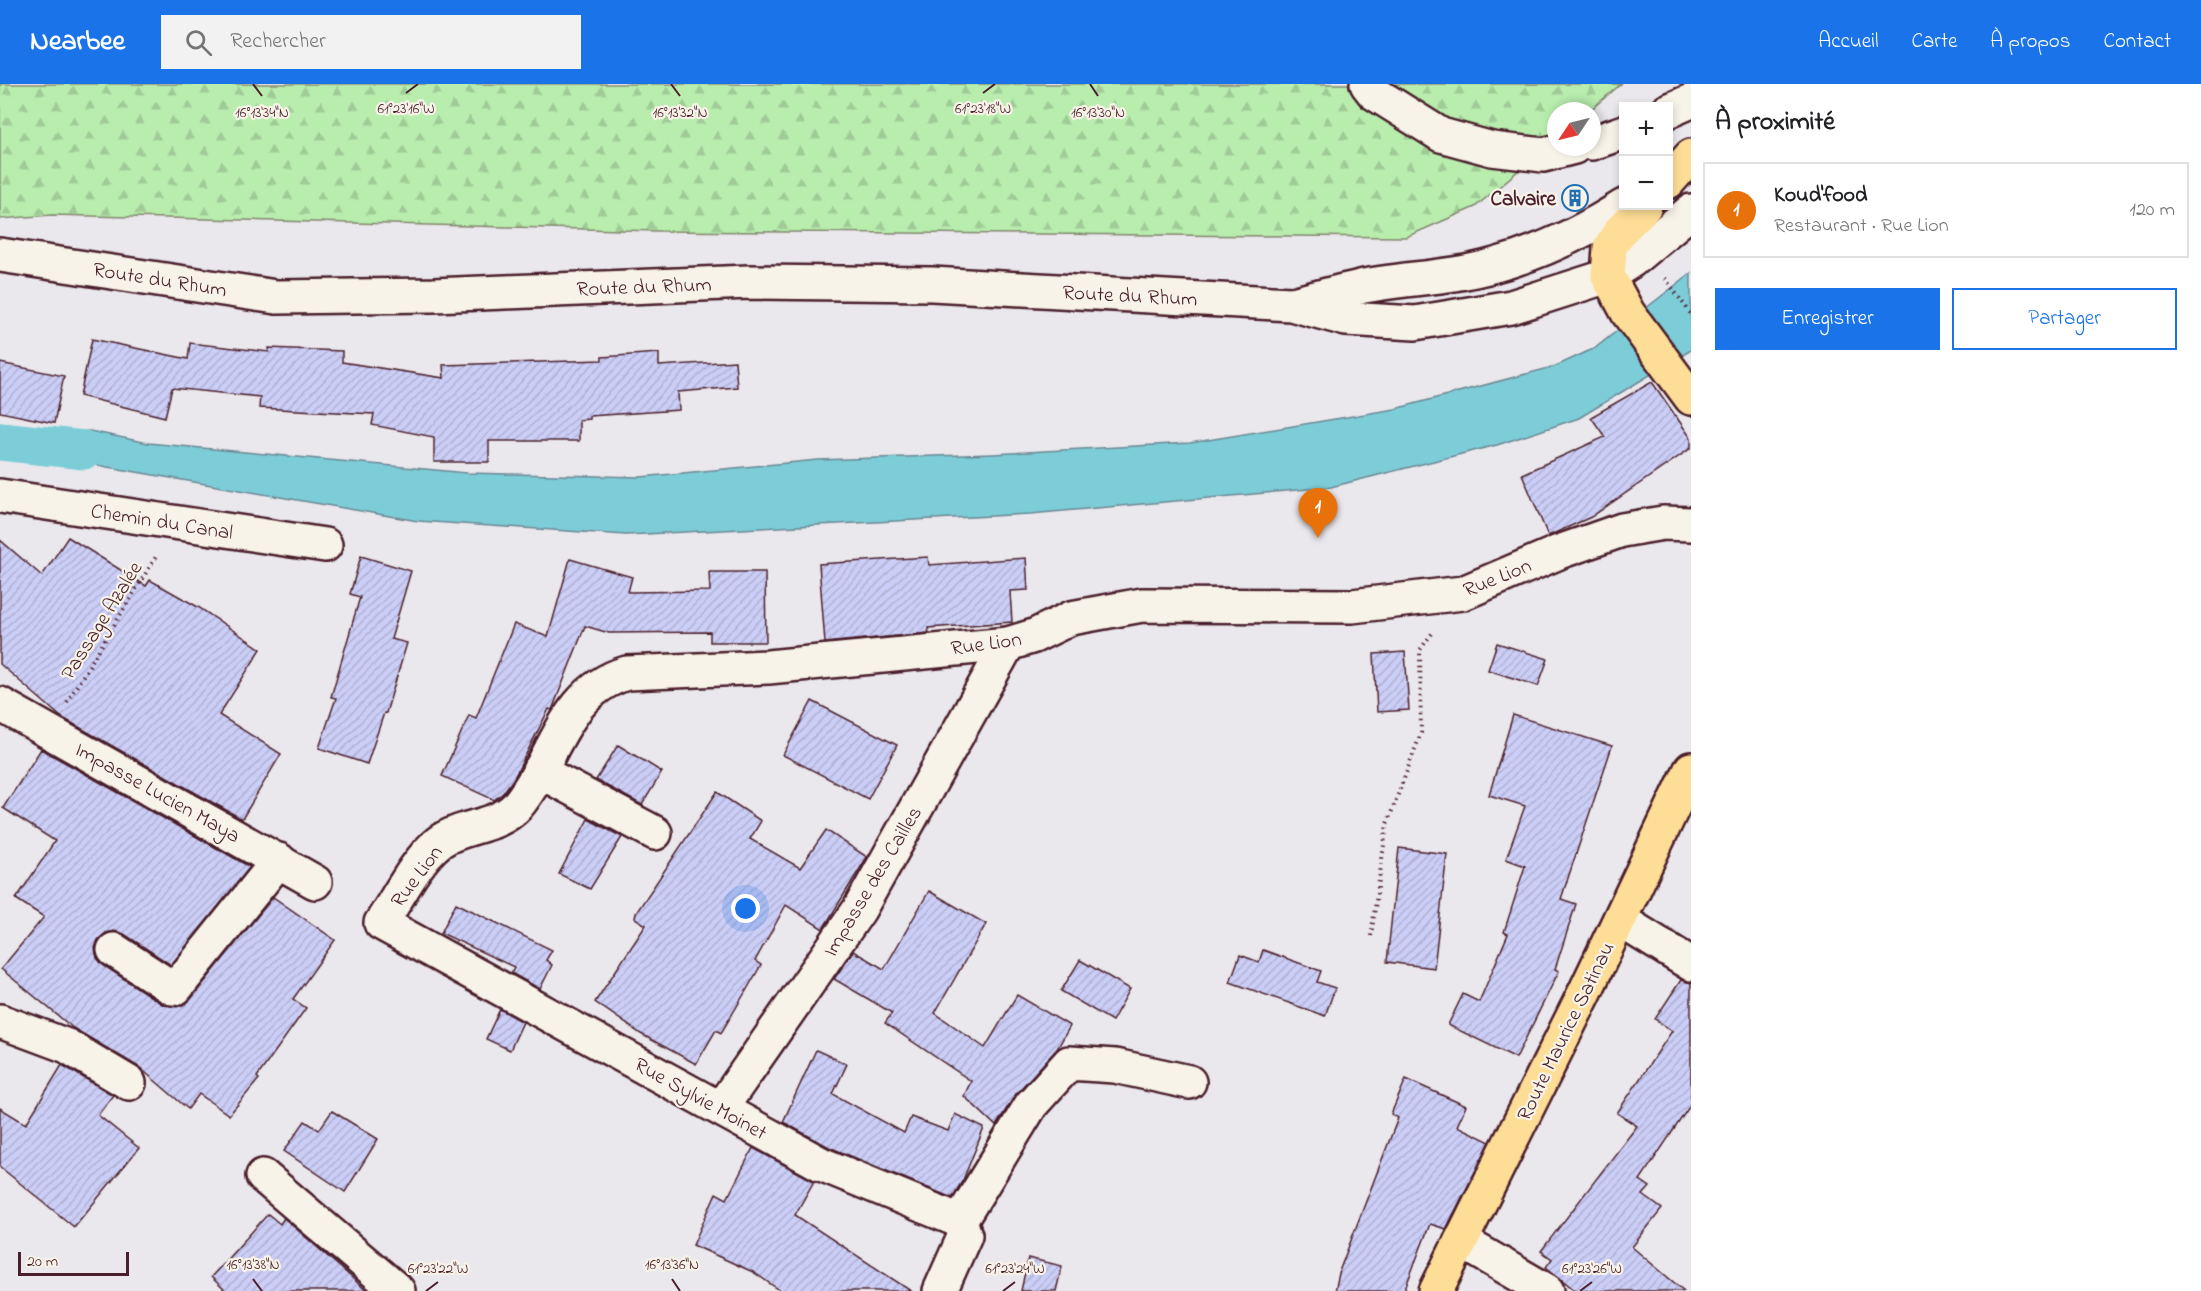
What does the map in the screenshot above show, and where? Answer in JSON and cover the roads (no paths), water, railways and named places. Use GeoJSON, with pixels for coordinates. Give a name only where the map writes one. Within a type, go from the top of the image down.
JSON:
{"type":"FeatureCollection","features":[{"type":"Feature","properties":{"kind":"main road"},"geometry":{"type":"LineString","coordinates":[[1673,176],[1691,156]]}},
{"type":"Feature","properties":{"kind":"main road"},"geometry":{"type":"LineString","coordinates":[[1641,210],[1620,231],[1610,247],[1608,276],[1628,313],[1686,392]]}},
{"type":"Feature","properties":{"kind":"main road","name":"Route Maurice Satinau"},"geometry":{"type":"LineString","coordinates":[[1436,1291],[1620,920],[1691,769]]}},
{"type":"Feature","properties":{"kind":"street"},"geometry":{"type":"LineString","coordinates":[[1367,84],[1374,93],[1441,135],[1492,149],[1547,154]]}},
{"type":"Feature","properties":{"kind":"street"},"geometry":{"type":"LineString","coordinates":[[1673,109],[1691,101]]}},
{"type":"Feature","properties":{"kind":"street"},"geometry":{"type":"LineString","coordinates":[[1601,140],[1619,133]]}},
{"type":"Feature","properties":{"kind":"street"},"geometry":{"type":"LineString","coordinates":[[1673,169],[1691,156]]}},
{"type":"Feature","properties":{"kind":"street","name":"Route du Rhum"},"geometry":{"type":"LineString","coordinates":[[1291,304],[1360,287],[1441,276],[1495,265],[1581,230],[1619,209]]}},
{"type":"Feature","properties":{"kind":"street","name":"Route du Rhum"},"geometry":{"type":"LineString","coordinates":[[0,255],[276,297],[433,295],[760,282],[932,284],[1291,304],[1346,319],[1415,322],[1511,307],[1608,276],[1691,211]]}},
{"type":"Feature","properties":{"kind":"street","name":"Chemin du Canal"},"geometry":{"type":"LineString","coordinates":[[0,496],[325,545]]}},
{"type":"Feature","properties":{"kind":"street","name":"Rue Lion"},"geometry":{"type":"LineString","coordinates":[[381,923],[423,860],[439,842],[458,831],[488,824],[515,808],[580,702],[594,688],[618,676],[768,667],[1008,644],[1034,636],[1071,618],[1142,604],[1352,606],[1463,593],[1559,552],[1622,530],[1663,523],[1691,524]]}},
{"type":"Feature","properties":{"kind":"street","name":"Impasse des Cailles"},"geometry":{"type":"LineString","coordinates":[[721,1108],[859,910],[1008,644]]}},
{"type":"Feature","properties":{"kind":"street","name":"Impasse Lucien Maya"},"geometry":{"type":"LineString","coordinates":[[0,704],[315,882]]}},
{"type":"Feature","properties":{"kind":"street"},"geometry":{"type":"LineString","coordinates":[[539,771],[655,833]]}},
{"type":"Feature","properties":{"kind":"street"},"geometry":{"type":"LineString","coordinates":[[114,950],[172,988],[176,988],[279,860]]}},
{"type":"Feature","properties":{"kind":"street"},"geometry":{"type":"LineString","coordinates":[[1620,920],[1691,964]]}},
{"type":"Feature","properties":{"kind":"street","name":"Rue Sylvie Moinet"},"geometry":{"type":"LineString","coordinates":[[381,923],[821,1164],[960,1221]]}},
{"type":"Feature","properties":{"kind":"street"},"geometry":{"type":"LineString","coordinates":[[3,1028],[67,1046],[129,1083]]}},
{"type":"Feature","properties":{"kind":"street"},"geometry":{"type":"LineString","coordinates":[[940,1291],[965,1235],[960,1221],[1031,1105],[1069,1063],[1116,1066],[1189,1082]]}},
{"type":"Feature","properties":{"kind":"street"},"geometry":{"type":"LineString","coordinates":[[263,1176],[398,1291]]}},
{"type":"Feature","properties":{"kind":"street"},"geometry":{"type":"LineString","coordinates":[[1461,1241],[1547,1291]]}},
{"type":"Feature","properties":{"kind":"water"},"geometry":{"type":"Polygon","coordinates":[[[1691,273],[1691,350],[1579,418],[1497,445],[1331,487],[1030,514],[626,535],[418,521],[73,461],[31,446],[62,433],[90,431],[148,443],[467,473],[641,477],[818,460],[993,454],[1190,443],[1395,409],[1556,366],[1595,348],[1691,273]]]}},
{"type":"Feature","properties":{"kind":"waterway"},"geometry":{"type":"LineString","coordinates":[[0,441],[84,450]]}},
{"type":"Feature","properties":{"kind":"place","name":"Calvaire"},"geometry":{"type":"Point","coordinates":[1575,198]}},
{"type":"Feature","properties":{"kind":"place","name":"Koud'food"},"geometry":{"type":"Point","coordinates":[1318,538]}}]}
